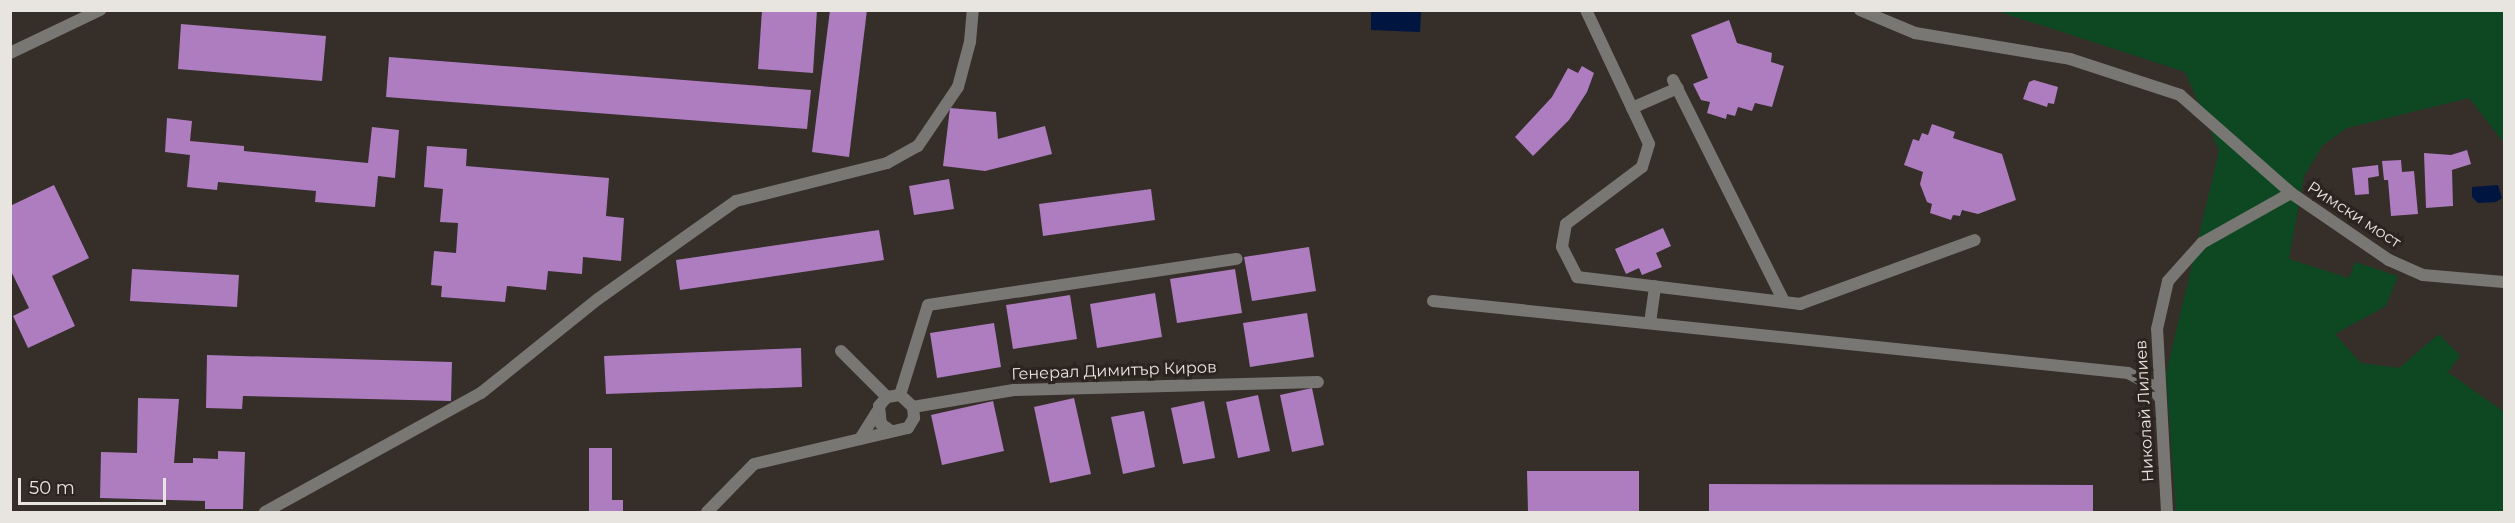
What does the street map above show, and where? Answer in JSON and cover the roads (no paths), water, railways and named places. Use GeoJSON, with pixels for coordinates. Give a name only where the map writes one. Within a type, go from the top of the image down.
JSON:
{"type":"FeatureCollection","features":[{"type":"Feature","properties":{"kind":"street"},"geometry":{"type":"LineString","coordinates":[[10,53],[100,10]]}},
{"type":"Feature","properties":{"kind":"street"},"geometry":{"type":"LineString","coordinates":[[265,513],[481,393],[598,299],[735,201],[888,163],[918,146],[958,87],[970,42],[973,10]]}},
{"type":"Feature","properties":{"kind":"street"},"geometry":{"type":"LineString","coordinates":[[1586,10],[1649,144],[1642,167],[1566,224],[1562,248],[1577,277],[1800,304],[1975,240]]}},
{"type":"Feature","properties":{"kind":"street","name":"Римски мост"},"geometry":{"type":"LineString","coordinates":[[1860,10],[1915,33],[2070,59],[2180,95],[2291,193],[2389,260],[2423,274],[2505,282]]}},
{"type":"Feature","properties":{"kind":"street"},"geometry":{"type":"LineString","coordinates":[[1632,108],[1676,84],[1784,302]]}},
{"type":"Feature","properties":{"kind":"street","name":"Николай Лилиев"},"geometry":{"type":"LineString","coordinates":[[2167,513],[2157,329],[2168,281],[2202,243],[2291,193]]}},
{"type":"Feature","properties":{"kind":"street"},"geometry":{"type":"LineString","coordinates":[[860,439],[878,412],[894,396],[928,305],[1237,259]]}},
{"type":"Feature","properties":{"kind":"street"},"geometry":{"type":"LineString","coordinates":[[1650,323],[1655,286]]}},
{"type":"Feature","properties":{"kind":"street"},"geometry":{"type":"LineString","coordinates":[[1433,300],[2128,373],[2151,384],[2159,396]]}},
{"type":"Feature","properties":{"kind":"street"},"geometry":{"type":"LineString","coordinates":[[707,513],[754,464],[908,428],[914,418],[913,407],[894,396],[841,351]]}},
{"type":"Feature","properties":{"kind":"street","name":"Генерал Димитър Киров"},"geometry":{"type":"LineString","coordinates":[[913,407],[1014,390],[1318,382]]}},
{"type":"Feature","properties":{"kind":"street"},"geometry":{"type":"LineString","coordinates":[[878,412],[881,424],[891,431]]}},
{"type":"Feature","properties":{"kind":"water"},"geometry":{"type":"Polygon","coordinates":[[[1371,11],[1421,12],[1420,32],[1371,30],[1371,11]]]}},
{"type":"Feature","properties":{"kind":"water"},"geometry":{"type":"Polygon","coordinates":[[[2498,185],[2502,198],[2496,202],[2478,203],[2472,197],[2472,187],[2498,185]]]}}]}
